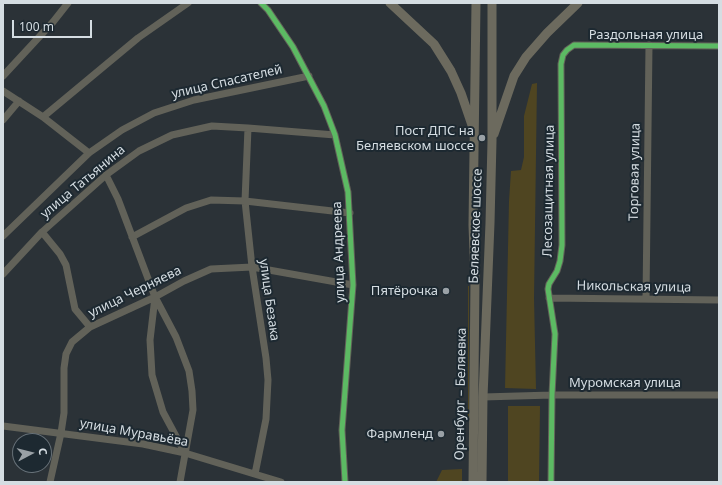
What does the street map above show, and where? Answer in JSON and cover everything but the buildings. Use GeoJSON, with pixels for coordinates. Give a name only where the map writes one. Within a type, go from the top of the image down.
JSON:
{"type":"FeatureCollection","features":[{"type":"Feature","properties":{"kind":"main road"},"geometry":{"type":"LineString","coordinates":[[390,3],[434,44],[452,71],[475,135]]}},
{"type":"Feature","properties":{"kind":"main road","name":"Беляевское шоссе"},"geometry":{"type":"LineString","coordinates":[[474,306],[473,224],[476,3]]}},
{"type":"Feature","properties":{"kind":"main road","name":"Беляевское шоссе"},"geometry":{"type":"LineString","coordinates":[[486,306],[492,141],[492,3]]}},
{"type":"Feature","properties":{"kind":"main road"},"geometry":{"type":"LineString","coordinates":[[492,141],[514,76],[526,56],[578,3]]}},
{"type":"Feature","properties":{"kind":"main road","name":"Оренбург – Беляевка"},"geometry":{"type":"LineString","coordinates":[[473,482],[474,306]]}},
{"type":"Feature","properties":{"kind":"main road","name":"Оренбург – Беляевка"},"geometry":{"type":"LineString","coordinates":[[482,482],[486,306]]}},
{"type":"Feature","properties":{"kind":"street"},"geometry":{"type":"LineString","coordinates":[[3,76],[53,22],[68,3]]}},
{"type":"Feature","properties":{"kind":"street"},"geometry":{"type":"LineString","coordinates":[[43,117],[138,38],[188,3]]}},
{"type":"Feature","properties":{"kind":"street","name":"улица Андреева"},"geometry":{"type":"LineString","coordinates":[[261,3],[268,10],[293,47],[324,106],[335,135],[346,177],[350,213],[354,285],[342,430],[345,482]]}},
{"type":"Feature","properties":{"kind":"street","name":"Раздольная улица"},"geometry":{"type":"LineString","coordinates":[[574,45],[719,46]]}},
{"type":"Feature","properties":{"kind":"street","name":"Лесозащитная улица"},"geometry":{"type":"LineString","coordinates":[[551,482],[552,395],[555,334],[549,298],[549,284],[559,266],[562,245],[561,64],[563,55],[574,45]]}},
{"type":"Feature","properties":{"kind":"street","name":"Торговая улица"},"geometry":{"type":"LineString","coordinates":[[646,299],[649,45]]}},
{"type":"Feature","properties":{"kind":"street","name":"улица Спасателей"},"geometry":{"type":"LineString","coordinates":[[3,236],[89,153],[122,130],[154,113],[194,100],[309,76]]}},
{"type":"Feature","properties":{"kind":"street"},"geometry":{"type":"LineString","coordinates":[[3,91],[43,117],[89,153]]}},
{"type":"Feature","properties":{"kind":"street"},"geometry":{"type":"LineString","coordinates":[[3,120],[19,101]]}},
{"type":"Feature","properties":{"kind":"street","name":"улица Татьянина"},"geometry":{"type":"LineString","coordinates":[[3,274],[42,232],[106,174],[139,150],[172,135],[212,126],[335,135]]}},
{"type":"Feature","properties":{"kind":"street","name":"улица Безака"},"geometry":{"type":"LineString","coordinates":[[248,128],[245,201],[252,267],[268,380],[266,419],[255,474]]}},
{"type":"Feature","properties":{"kind":"street"},"geometry":{"type":"LineString","coordinates":[[106,174],[118,199],[155,297],[176,337],[189,371],[193,410],[180,482]]}},
{"type":"Feature","properties":{"kind":"street"},"geometry":{"type":"LineString","coordinates":[[132,237],[186,208],[211,200],[245,201],[350,213]]}},
{"type":"Feature","properties":{"kind":"street"},"geometry":{"type":"LineString","coordinates":[[42,232],[60,254],[66,265],[75,309],[90,327]]}},
{"type":"Feature","properties":{"kind":"street","name":"улица Черняева"},"geometry":{"type":"LineString","coordinates":[[50,482],[64,413],[64,368],[66,354],[72,342],[90,327],[155,297],[184,281],[211,270],[252,267],[354,285]]}},
{"type":"Feature","properties":{"kind":"street"},"geometry":{"type":"LineString","coordinates":[[155,297],[150,340],[152,375],[163,412],[185,453]]}},
{"type":"Feature","properties":{"kind":"street","name":"Никольская улица"},"geometry":{"type":"LineString","coordinates":[[549,298],[719,300]]}},
{"type":"Feature","properties":{"kind":"street","name":"Муромская улица"},"geometry":{"type":"LineString","coordinates":[[483,397],[552,395],[719,395]]}},
{"type":"Feature","properties":{"kind":"street","name":"улица Муравьёва"},"geometry":{"type":"LineString","coordinates":[[3,426],[143,444],[185,453],[281,482]]}},
{"type":"Feature","properties":{"kind":"shaded area"},"geometry":{"type":"Polygon","coordinates":[[[537,83],[534,298],[536,389],[505,388],[511,171],[521,170],[524,157],[524,116],[532,84],[537,83]]]}},
{"type":"Feature","properties":{"kind":"shaded area"},"geometry":{"type":"Polygon","coordinates":[[[469,286],[469,417],[468,417],[469,286]]]}},
{"type":"Feature","properties":{"kind":"shaded area"},"geometry":{"type":"Polygon","coordinates":[[[508,406],[540,406],[539,482],[508,482],[508,406]]]}},
{"type":"Feature","properties":{"kind":"shaded area"},"geometry":{"type":"Polygon","coordinates":[[[462,469],[462,482],[436,482],[442,470],[462,469]]]}},
{"type":"Feature","properties":{"kind":"cycle path"},"geometry":{"type":"LineString","coordinates":[[261,3],[268,10],[293,47],[324,106],[335,135],[348,192],[353,285],[342,430],[345,482]]}},
{"type":"Feature","properties":{"kind":"cycle path"},"geometry":{"type":"LineString","coordinates":[[551,482],[552,395],[555,334],[548,289],[549,284],[557,271],[562,245],[561,64],[563,55],[574,45],[719,46]]}},
{"type":"Feature","properties":{"kind":"place","name":"Пост ДПС на Беляевском шоссе"},"geometry":{"type":"Point","coordinates":[482,138]}},
{"type":"Feature","properties":{"kind":"place","name":"Пятёрочка"},"geometry":{"type":"Point","coordinates":[446,291]}},
{"type":"Feature","properties":{"kind":"place","name":"Фармленд"},"geometry":{"type":"Point","coordinates":[441,434]}}]}
